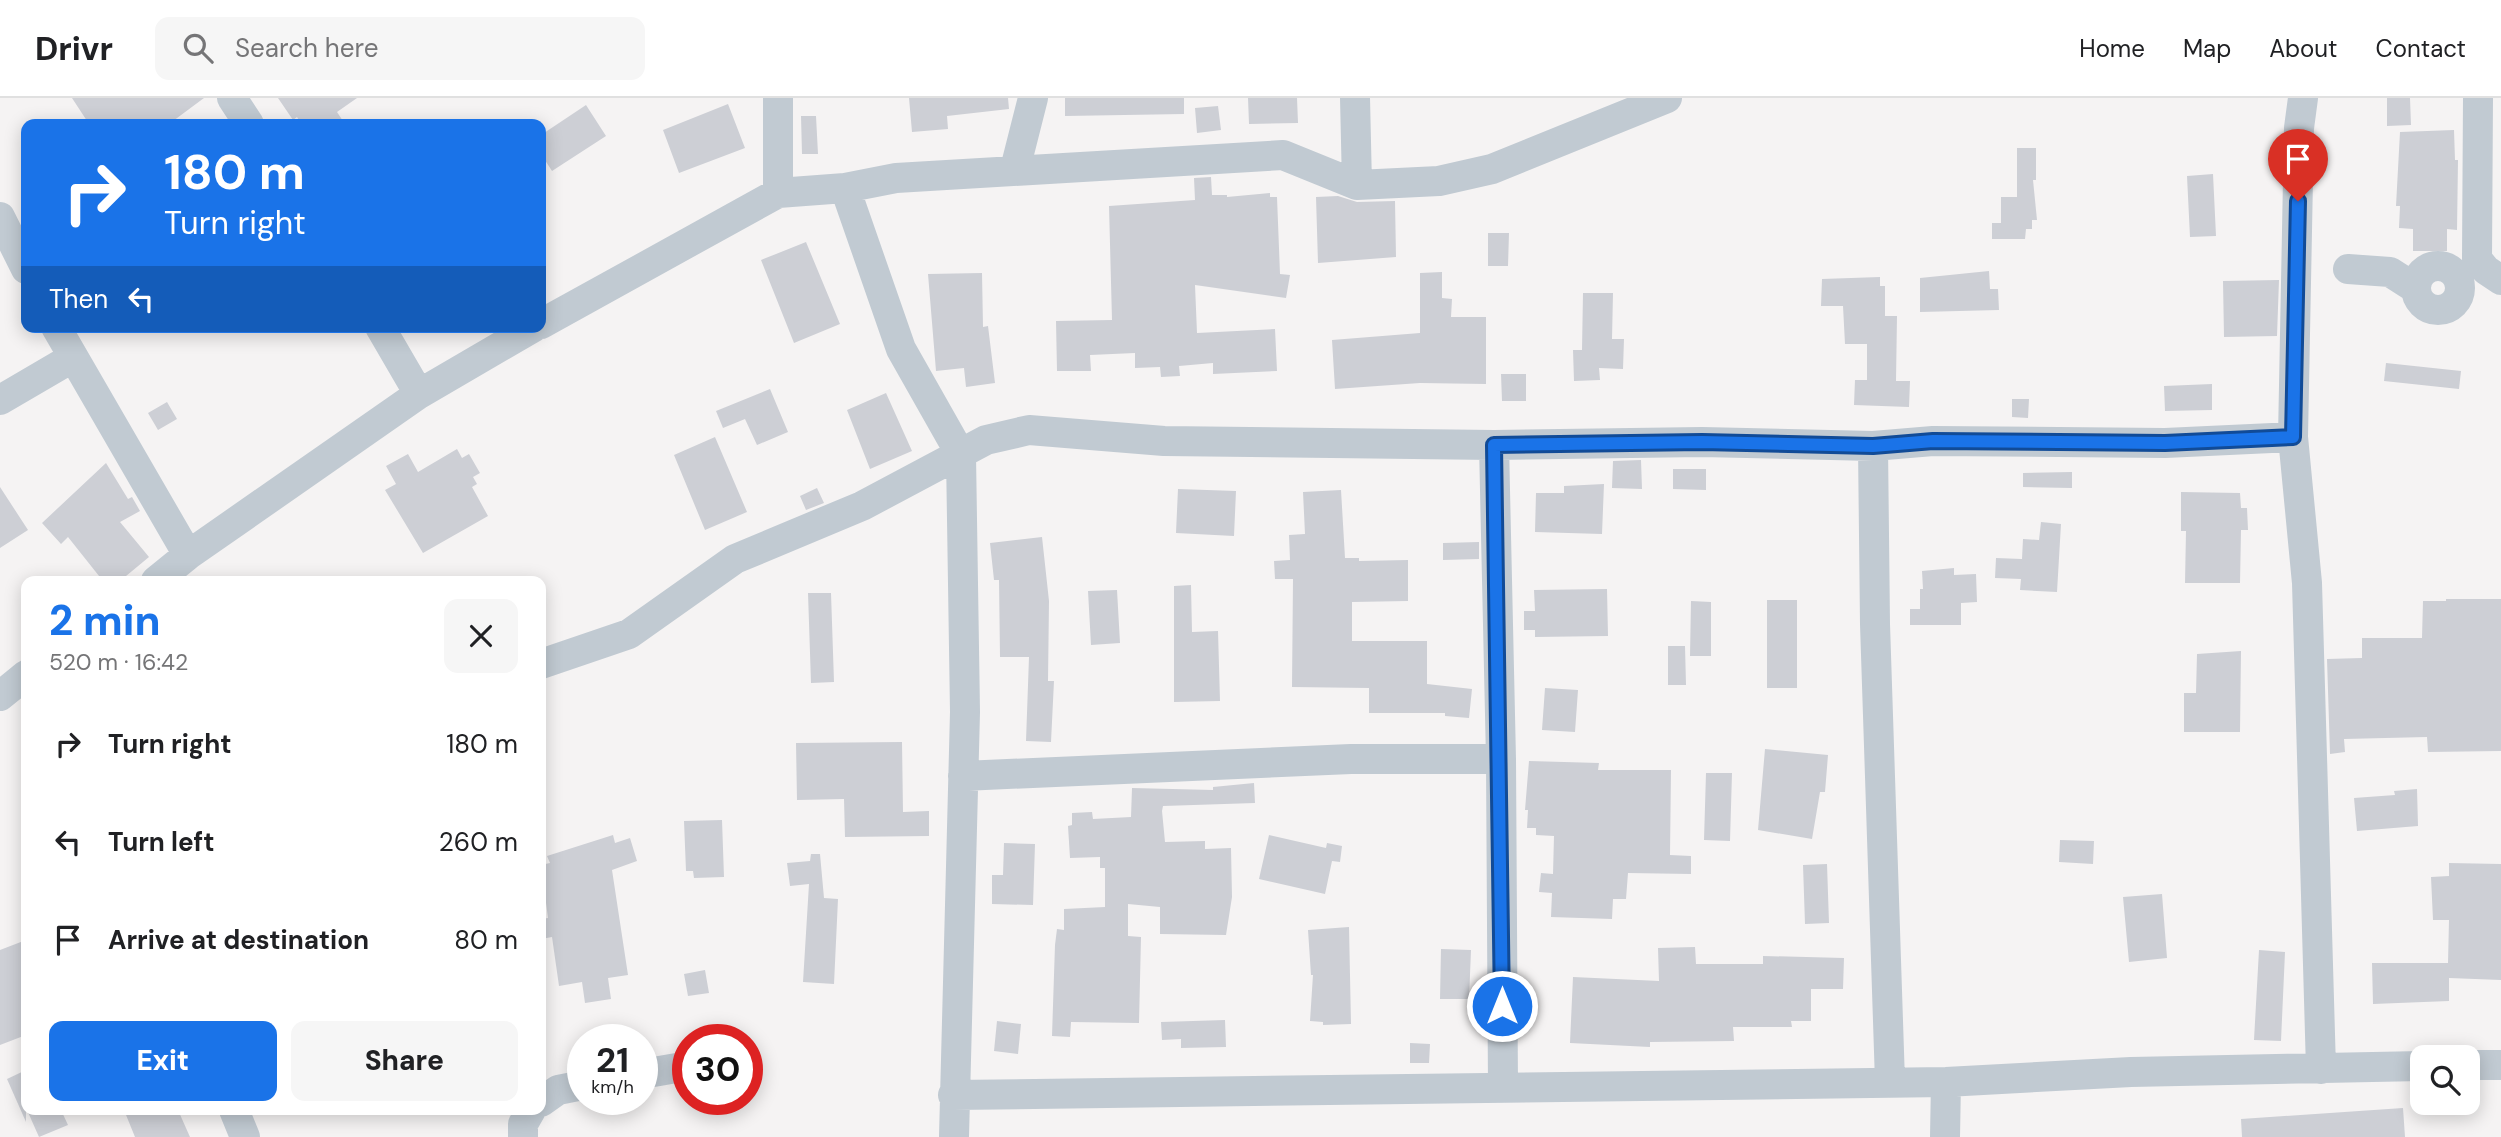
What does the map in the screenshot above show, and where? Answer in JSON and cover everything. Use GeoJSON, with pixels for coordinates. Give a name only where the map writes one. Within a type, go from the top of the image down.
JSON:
{"type":"FeatureCollection","features":[{"type":"Feature","properties":{"kind":"street"},"geometry":{"type":"LineString","coordinates":[[232,98],[246,119]]}},
{"type":"Feature","properties":{"kind":"street"},"geometry":{"type":"LineString","coordinates":[[778,98],[778,193]]}},
{"type":"Feature","properties":{"kind":"street"},"geometry":{"type":"LineString","coordinates":[[1015,169],[1032,98]]}},
{"type":"Feature","properties":{"kind":"street"},"geometry":{"type":"LineString","coordinates":[[1355,98],[1357,185]]}},
{"type":"Feature","properties":{"kind":"street"},"geometry":{"type":"LineString","coordinates":[[546,321],[778,193],[845,188],[896,178],[1015,169],[1283,155],[1357,185],[1439,181],[1492,169],[1667,98]]}},
{"type":"Feature","properties":{"kind":"street"},"geometry":{"type":"LineString","coordinates":[[2303,98],[2299,128],[2293,437],[2307,583],[2321,1069]]}},
{"type":"Feature","properties":{"kind":"street"},"geometry":{"type":"LineString","coordinates":[[2467,268],[2478,98]]}},
{"type":"Feature","properties":{"kind":"street"},"geometry":{"type":"LineString","coordinates":[[845,188],[873,275],[901,349],[961,455],[965,712],[954,1137]]}},
{"type":"Feature","properties":{"kind":"street"},"geometry":{"type":"LineString","coordinates":[[0,217],[21,259]]}},
{"type":"Feature","properties":{"kind":"street"},"geometry":{"type":"LineString","coordinates":[[2348,270],[2390,272],[2415,288],[2418,277],[2426,268],[2437,265],[2467,268],[2501,280]]}},
{"type":"Feature","properties":{"kind":"street"},"geometry":{"type":"LineString","coordinates":[[59,333],[188,555]]}},
{"type":"Feature","properties":{"kind":"street"},"geometry":{"type":"LineString","coordinates":[[383,333],[419,394]]}},
{"type":"Feature","properties":{"kind":"street"},"geometry":{"type":"LineString","coordinates":[[162,576],[188,555],[419,394],[524,333]]}},
{"type":"Feature","properties":{"kind":"street"},"geometry":{"type":"LineString","coordinates":[[0,400],[72,358]]}},
{"type":"Feature","properties":{"kind":"street"},"geometry":{"type":"LineString","coordinates":[[546,662],[629,635],[735,559],[862,506],[986,440],[1029,430],[1164,441],[1494,445],[1702,442],[1873,446],[1933,441],[2165,443],[2293,437]]}},
{"type":"Feature","properties":{"kind":"street"},"geometry":{"type":"LineString","coordinates":[[1494,445],[1501,759],[1503,1088]]}},
{"type":"Feature","properties":{"kind":"street"},"geometry":{"type":"LineString","coordinates":[[1873,446],[1875,624],[1890,1082]]}},
{"type":"Feature","properties":{"kind":"street"},"geometry":{"type":"LineString","coordinates":[[0,696],[21,680]]}},
{"type":"Feature","properties":{"kind":"street"},"geometry":{"type":"LineString","coordinates":[[963,776],[1351,759],[1501,759]]}},
{"type":"Feature","properties":{"kind":"street"},"geometry":{"type":"LineString","coordinates":[[2480,1065],[2501,1065]]}},
{"type":"Feature","properties":{"kind":"street"},"geometry":{"type":"LineString","coordinates":[[953,1095],[1946,1082],[2131,1072],[2410,1066]]}},
{"type":"Feature","properties":{"kind":"street"},"geometry":{"type":"LineString","coordinates":[[1945,1137],[1946,1082]]}},
{"type":"Feature","properties":{"kind":"street"},"geometry":{"type":"LineString","coordinates":[[546,1098],[558,1090],[567,1088]]}},
{"type":"Feature","properties":{"kind":"street"},"geometry":{"type":"LineString","coordinates":[[236,1115],[245,1137]]}},
{"type":"Feature","properties":{"kind":"street"},"geometry":{"type":"LineString","coordinates":[[523,1137],[523,1124],[528,1115]]}},
{"type":"Feature","properties":{"kind":"building"},"geometry":{"type":"Polygon","coordinates":[[[72,98],[204,98],[176,119],[86,119],[72,98]]]}},
{"type":"Feature","properties":{"kind":"building"},"geometry":{"type":"Polygon","coordinates":[[[278,98],[357,98],[337,112],[342,119],[292,119],[278,98]]]}},
{"type":"Feature","properties":{"kind":"building"},"geometry":{"type":"Polygon","coordinates":[[[909,98],[1008,98],[1009,109],[947,116],[948,129],[912,132],[909,98]]]}},
{"type":"Feature","properties":{"kind":"building"},"geometry":{"type":"Polygon","coordinates":[[[1065,98],[1184,98],[1184,114],[1065,116],[1065,98]]]}},
{"type":"Feature","properties":{"kind":"building"},"geometry":{"type":"Polygon","coordinates":[[[1248,98],[1297,98],[1298,123],[1249,124],[1248,98]]]}},
{"type":"Feature","properties":{"kind":"building"},"geometry":{"type":"Polygon","coordinates":[[[2387,98],[2410,98],[2411,125],[2387,126],[2387,98]]]}},
{"type":"Feature","properties":{"kind":"building"},"geometry":{"type":"Polygon","coordinates":[[[728,104],[745,148],[679,173],[663,130],[728,104]]]}},
{"type":"Feature","properties":{"kind":"building"},"geometry":{"type":"Polygon","coordinates":[[[586,105],[606,136],[552,171],[546,162],[546,132],[586,105]]]}},
{"type":"Feature","properties":{"kind":"building"},"geometry":{"type":"Polygon","coordinates":[[[1218,106],[1221,130],[1197,133],[1195,108],[1218,106]]]}},
{"type":"Feature","properties":{"kind":"building"},"geometry":{"type":"Polygon","coordinates":[[[801,116],[816,116],[818,154],[802,154],[801,116]]]}},
{"type":"Feature","properties":{"kind":"building"},"geometry":{"type":"Polygon","coordinates":[[[2454,130],[2455,160],[2458,160],[2457,230],[2447,229],[2447,251],[2413,251],[2413,229],[2399,228],[2400,206],[2396,206],[2400,132],[2454,130]]]}},
{"type":"Feature","properties":{"kind":"building"},"geometry":{"type":"Polygon","coordinates":[[[2017,148],[2036,148],[2036,180],[2033,180],[2037,220],[2032,220],[2032,229],[2026,229],[2025,239],[1992,239],[1992,223],[2001,223],[2001,197],[2017,197],[2017,148]]]}},
{"type":"Feature","properties":{"kind":"building"},"geometry":{"type":"Polygon","coordinates":[[[2213,174],[2216,236],[2190,237],[2187,176],[2213,174]]]}},
{"type":"Feature","properties":{"kind":"building"},"geometry":{"type":"Polygon","coordinates":[[[1211,177],[1212,195],[1227,197],[1270,193],[1270,197],[1277,197],[1280,274],[1290,275],[1286,298],[1195,285],[1197,333],[1275,329],[1277,371],[1213,374],[1213,363],[1179,366],[1180,376],[1161,377],[1160,367],[1135,368],[1135,353],[1090,355],[1091,371],[1057,371],[1056,321],[1112,320],[1109,206],[1195,200],[1194,178],[1211,177]]]}},
{"type":"Feature","properties":{"kind":"building"},"geometry":{"type":"Polygon","coordinates":[[[1338,196],[1357,202],[1395,201],[1396,257],[1318,263],[1316,197],[1338,196]]]}},
{"type":"Feature","properties":{"kind":"building"},"geometry":{"type":"Polygon","coordinates":[[[1488,233],[1509,233],[1508,266],[1488,266],[1488,233]]]}},
{"type":"Feature","properties":{"kind":"building"},"geometry":{"type":"Polygon","coordinates":[[[806,242],[840,324],[794,343],[761,260],[806,242]]]}},
{"type":"Feature","properties":{"kind":"building"},"geometry":{"type":"Polygon","coordinates":[[[1989,271],[1990,289],[1998,289],[1999,310],[1920,312],[1920,278],[1989,271]]]}},
{"type":"Feature","properties":{"kind":"building"},"geometry":{"type":"Polygon","coordinates":[[[1442,272],[1442,298],[1452,299],[1451,317],[1486,317],[1486,384],[1420,383],[1335,389],[1332,340],[1420,333],[1420,273],[1442,272]]]}},
{"type":"Feature","properties":{"kind":"building"},"geometry":{"type":"Polygon","coordinates":[[[982,273],[983,327],[988,326],[995,383],[966,387],[964,368],[936,371],[928,274],[982,273]]]}},
{"type":"Feature","properties":{"kind":"building"},"geometry":{"type":"Polygon","coordinates":[[[1880,277],[1880,286],[1885,286],[1885,316],[1897,316],[1896,381],[1910,381],[1909,407],[1854,405],[1855,380],[1867,380],[1867,344],[1845,344],[1843,306],[1821,306],[1822,279],[1880,277]]]}},
{"type":"Feature","properties":{"kind":"building"},"geometry":{"type":"Polygon","coordinates":[[[2279,280],[2277,336],[2224,337],[2223,281],[2279,280]]]}},
{"type":"Feature","properties":{"kind":"building"},"geometry":{"type":"Polygon","coordinates":[[[1583,293],[1613,293],[1612,339],[1624,339],[1623,369],[1599,368],[1600,380],[1574,381],[1573,350],[1582,350],[1583,293]]]}},
{"type":"Feature","properties":{"kind":"building"},"geometry":{"type":"Polygon","coordinates":[[[2386,363],[2461,371],[2459,389],[2384,381],[2386,363]]]}},
{"type":"Feature","properties":{"kind":"building"},"geometry":{"type":"Polygon","coordinates":[[[1501,374],[1526,374],[1526,401],[1502,401],[1501,374]]]}},
{"type":"Feature","properties":{"kind":"building"},"geometry":{"type":"Polygon","coordinates":[[[2212,384],[2212,410],[2165,411],[2164,386],[2212,384]]]}},
{"type":"Feature","properties":{"kind":"building"},"geometry":{"type":"Polygon","coordinates":[[[770,389],[788,432],[757,445],[745,419],[723,428],[716,411],[770,389]]]}},
{"type":"Feature","properties":{"kind":"building"},"geometry":{"type":"Polygon","coordinates":[[[886,393],[912,451],[870,469],[847,410],[886,393]]]}},
{"type":"Feature","properties":{"kind":"building"},"geometry":{"type":"Polygon","coordinates":[[[2012,399],[2029,399],[2028,418],[2012,417],[2012,399]]]}},
{"type":"Feature","properties":{"kind":"building"},"geometry":{"type":"Polygon","coordinates":[[[167,402],[177,419],[158,430],[148,413],[167,402]]]}},
{"type":"Feature","properties":{"kind":"building"},"geometry":{"type":"Polygon","coordinates":[[[715,437],[747,512],[705,530],[674,455],[715,437]]]}},
{"type":"Feature","properties":{"kind":"building"},"geometry":{"type":"Polygon","coordinates":[[[457,449],[462,458],[469,454],[480,473],[473,477],[477,484],[472,487],[488,516],[423,553],[385,490],[396,484],[386,466],[408,454],[418,472],[457,449]]]}},
{"type":"Feature","properties":{"kind":"building"},"geometry":{"type":"Polygon","coordinates":[[[1641,460],[1642,489],[1612,488],[1613,461],[1641,460]]]}},
{"type":"Feature","properties":{"kind":"building"},"geometry":{"type":"Polygon","coordinates":[[[106,463],[128,499],[132,497],[140,511],[120,522],[149,557],[126,576],[99,576],[68,537],[61,544],[42,523],[106,463]]]}},
{"type":"Feature","properties":{"kind":"building"},"geometry":{"type":"Polygon","coordinates":[[[1673,469],[1706,469],[1706,490],[1673,489],[1673,469]]]}},
{"type":"Feature","properties":{"kind":"building"},"geometry":{"type":"Polygon","coordinates":[[[2072,472],[2072,488],[2023,487],[2023,473],[2072,472]]]}},
{"type":"Feature","properties":{"kind":"building"},"geometry":{"type":"Polygon","coordinates":[[[1604,484],[1602,534],[1535,532],[1536,493],[1564,493],[1564,486],[1604,484]]]}},
{"type":"Feature","properties":{"kind":"building"},"geometry":{"type":"Polygon","coordinates":[[[0,487],[28,530],[0,548],[0,487]]]}},
{"type":"Feature","properties":{"kind":"building"},"geometry":{"type":"Polygon","coordinates":[[[817,488],[824,503],[806,510],[800,496],[817,488]]]}},
{"type":"Feature","properties":{"kind":"building"},"geometry":{"type":"Polygon","coordinates":[[[1178,489],[1236,491],[1234,536],[1176,533],[1178,489]]]}},
{"type":"Feature","properties":{"kind":"building"},"geometry":{"type":"Polygon","coordinates":[[[1341,490],[1345,558],[1359,558],[1359,561],[1408,560],[1408,601],[1352,602],[1352,641],[1427,641],[1427,684],[1472,689],[1469,718],[1445,716],[1445,713],[1369,713],[1369,688],[1292,687],[1293,579],[1275,579],[1274,561],[1290,560],[1289,535],[1305,534],[1303,492],[1341,490]]]}},
{"type":"Feature","properties":{"kind":"building"},"geometry":{"type":"Polygon","coordinates":[[[2181,492],[2240,493],[2241,508],[2247,508],[2248,530],[2241,530],[2240,583],[2185,583],[2186,531],[2181,531],[2181,492]]]}},
{"type":"Feature","properties":{"kind":"building"},"geometry":{"type":"Polygon","coordinates":[[[2041,522],[2061,524],[2057,592],[2020,590],[2021,579],[1995,578],[1996,558],[2022,559],[2023,539],[2039,540],[2041,522]]]}},
{"type":"Feature","properties":{"kind":"building"},"geometry":{"type":"Polygon","coordinates":[[[1042,537],[1049,601],[1048,681],[1054,681],[1051,742],[1026,741],[1029,657],[1000,657],[999,580],[994,580],[990,543],[1042,537]]]}},
{"type":"Feature","properties":{"kind":"building"},"geometry":{"type":"Polygon","coordinates":[[[1479,542],[1479,559],[1443,560],[1443,543],[1479,542]]]}},
{"type":"Feature","properties":{"kind":"building"},"geometry":{"type":"Polygon","coordinates":[[[1954,568],[1954,575],[1976,574],[1977,602],[1961,603],[1961,625],[1910,625],[1910,609],[1920,609],[1922,571],[1954,568]]]}},
{"type":"Feature","properties":{"kind":"building"},"geometry":{"type":"Polygon","coordinates":[[[1191,585],[1192,632],[1218,631],[1220,701],[1174,702],[1174,586],[1191,585]]]}},
{"type":"Feature","properties":{"kind":"building"},"geometry":{"type":"Polygon","coordinates":[[[1607,589],[1608,636],[1535,637],[1535,630],[1524,630],[1524,611],[1535,611],[1534,590],[1607,589]]]}},
{"type":"Feature","properties":{"kind":"building"},"geometry":{"type":"Polygon","coordinates":[[[1117,590],[1120,643],[1091,645],[1088,591],[1117,590]]]}},
{"type":"Feature","properties":{"kind":"building"},"geometry":{"type":"Polygon","coordinates":[[[808,593],[831,593],[834,682],[811,683],[808,593]]]}},
{"type":"Feature","properties":{"kind":"building"},"geometry":{"type":"Polygon","coordinates":[[[2501,599],[2501,751],[2428,752],[2427,737],[2344,739],[2345,752],[2330,754],[2327,659],[2362,658],[2362,638],[2422,638],[2423,601],[2501,599]]]}},
{"type":"Feature","properties":{"kind":"building"},"geometry":{"type":"Polygon","coordinates":[[[1767,600],[1797,600],[1797,688],[1767,688],[1767,600]]]}},
{"type":"Feature","properties":{"kind":"building"},"geometry":{"type":"Polygon","coordinates":[[[1691,601],[1711,602],[1711,656],[1690,656],[1691,601]]]}},
{"type":"Feature","properties":{"kind":"building"},"geometry":{"type":"Polygon","coordinates":[[[1668,646],[1685,646],[1686,685],[1668,685],[1668,646]]]}},
{"type":"Feature","properties":{"kind":"building"},"geometry":{"type":"Polygon","coordinates":[[[2241,651],[2240,732],[2184,732],[2184,693],[2196,693],[2197,654],[2241,651]]]}},
{"type":"Feature","properties":{"kind":"building"},"geometry":{"type":"Polygon","coordinates":[[[1545,688],[1578,690],[1575,732],[1542,730],[1545,688]]]}},
{"type":"Feature","properties":{"kind":"building"},"geometry":{"type":"Polygon","coordinates":[[[902,742],[903,812],[929,811],[929,836],[845,837],[844,799],[797,800],[796,743],[902,742]]]}},
{"type":"Feature","properties":{"kind":"building"},"geometry":{"type":"Polygon","coordinates":[[[1765,749],[1828,755],[1825,792],[1820,792],[1812,839],[1758,830],[1765,749]]]}},
{"type":"Feature","properties":{"kind":"building"},"geometry":{"type":"Polygon","coordinates":[[[1529,761],[1599,763],[1598,770],[1671,770],[1670,855],[1691,856],[1691,874],[1628,873],[1626,899],[1613,899],[1612,919],[1551,917],[1552,893],[1539,892],[1541,873],[1553,874],[1554,836],[1536,835],[1536,828],[1527,828],[1528,810],[1525,810],[1529,761]]]}},
{"type":"Feature","properties":{"kind":"building"},"geometry":{"type":"Polygon","coordinates":[[[1706,773],[1732,773],[1730,841],[1704,840],[1706,773]]]}},
{"type":"Feature","properties":{"kind":"building"},"geometry":{"type":"Polygon","coordinates":[[[1254,783],[1255,803],[1163,806],[1162,811],[1165,842],[1205,841],[1205,849],[1231,848],[1232,897],[1226,935],[1160,934],[1160,907],[1128,904],[1128,936],[1141,937],[1139,1023],[1071,1022],[1070,1037],[1052,1036],[1055,945],[1057,929],[1064,930],[1064,909],[1105,907],[1105,868],[1100,868],[1100,857],[1070,858],[1068,826],[1072,825],[1072,813],[1092,812],[1093,819],[1131,817],[1132,788],[1213,790],[1213,787],[1254,783]]]}},
{"type":"Feature","properties":{"kind":"building"},"geometry":{"type":"Polygon","coordinates":[[[2417,789],[2418,826],[2357,831],[2354,798],[2395,795],[2394,791],[2417,789]]]}},
{"type":"Feature","properties":{"kind":"building"},"geometry":{"type":"Polygon","coordinates":[[[722,820],[724,877],[694,878],[693,871],[686,871],[684,821],[722,820]]]}},
{"type":"Feature","properties":{"kind":"building"},"geometry":{"type":"Polygon","coordinates":[[[613,835],[615,843],[630,838],[637,861],[612,870],[628,975],[608,978],[611,999],[585,1003],[582,982],[559,986],[552,937],[546,938],[546,864],[550,863],[547,856],[613,835]]]}},
{"type":"Feature","properties":{"kind":"building"},"geometry":{"type":"Polygon","coordinates":[[[1269,835],[1326,848],[1327,843],[1342,846],[1340,862],[1332,861],[1325,894],[1259,879],[1269,835]]]}},
{"type":"Feature","properties":{"kind":"building"},"geometry":{"type":"Polygon","coordinates":[[[2060,840],[2094,841],[2093,864],[2059,862],[2060,840]]]}},
{"type":"Feature","properties":{"kind":"building"},"geometry":{"type":"Polygon","coordinates":[[[1004,843],[1035,844],[1033,905],[992,904],[992,875],[1003,875],[1004,843]]]}},
{"type":"Feature","properties":{"kind":"building"},"geometry":{"type":"Polygon","coordinates":[[[811,854],[820,854],[824,898],[838,899],[834,984],[803,982],[809,884],[790,886],[787,863],[810,861],[811,854]]]}},
{"type":"Feature","properties":{"kind":"building"},"geometry":{"type":"Polygon","coordinates":[[[2449,863],[2501,864],[2501,980],[2449,978],[2449,1001],[2373,1004],[2372,963],[2448,963],[2449,920],[2433,920],[2431,877],[2449,876],[2449,863]]]}},
{"type":"Feature","properties":{"kind":"building"},"geometry":{"type":"Polygon","coordinates":[[[1827,864],[1829,923],[1805,924],[1803,865],[1827,864]]]}},
{"type":"Feature","properties":{"kind":"building"},"geometry":{"type":"Polygon","coordinates":[[[2162,894],[2167,958],[2129,962],[2123,897],[2162,894]]]}},
{"type":"Feature","properties":{"kind":"building"},"geometry":{"type":"Polygon","coordinates":[[[1349,927],[1351,1024],[1323,1025],[1323,1022],[1310,1021],[1313,975],[1308,930],[1349,927]]]}},
{"type":"Feature","properties":{"kind":"building"},"geometry":{"type":"Polygon","coordinates":[[[21,942],[21,1037],[0,1045],[0,950],[21,942]]]}},
{"type":"Feature","properties":{"kind":"building"},"geometry":{"type":"Polygon","coordinates":[[[1695,947],[1696,964],[1763,964],[1763,956],[1844,958],[1843,989],[1811,989],[1811,1021],[1791,1021],[1792,1027],[1733,1027],[1734,1041],[1650,1042],[1650,1047],[1570,1043],[1573,977],[1659,981],[1658,948],[1695,947]]]}},
{"type":"Feature","properties":{"kind":"building"},"geometry":{"type":"Polygon","coordinates":[[[1441,949],[1471,950],[1469,999],[1440,999],[1441,949]]]}},
{"type":"Feature","properties":{"kind":"building"},"geometry":{"type":"Polygon","coordinates":[[[2259,950],[2285,952],[2281,1041],[2254,1040],[2259,950]]]}},
{"type":"Feature","properties":{"kind":"building"},"geometry":{"type":"Polygon","coordinates":[[[705,970],[709,993],[688,996],[684,974],[705,970]]]}},
{"type":"Feature","properties":{"kind":"building"},"geometry":{"type":"Polygon","coordinates":[[[1225,1020],[1226,1047],[1181,1048],[1181,1039],[1162,1040],[1161,1022],[1225,1020]]]}},
{"type":"Feature","properties":{"kind":"building"},"geometry":{"type":"Polygon","coordinates":[[[997,1021],[1021,1024],[1018,1054],[994,1051],[997,1021]]]}},
{"type":"Feature","properties":{"kind":"building"},"geometry":{"type":"Polygon","coordinates":[[[1410,1043],[1430,1044],[1429,1063],[1410,1063],[1410,1043]]]}},
{"type":"Feature","properties":{"kind":"building"},"geometry":{"type":"Polygon","coordinates":[[[21,1072],[21,1111],[7,1079],[21,1072]]]}},
{"type":"Feature","properties":{"kind":"building"},"geometry":{"type":"Polygon","coordinates":[[[2403,1108],[2405,1137],[2242,1137],[2241,1119],[2403,1108]]]}},
{"type":"Feature","properties":{"kind":"building"},"geometry":{"type":"Polygon","coordinates":[[[29,1115],[63,1115],[68,1125],[39,1137],[29,1115]]]}},
{"type":"Feature","properties":{"kind":"building"},"geometry":{"type":"Polygon","coordinates":[[[126,1115],[180,1115],[190,1137],[135,1137],[126,1115]]]}},
{"type":"Feature","properties":{"kind":"route"},"geometry":{"type":"LineString","coordinates":[[1502,1006],[1501,759],[1494,445],[1702,442],[1873,446],[1933,441],[2165,443],[2293,437],[2298,201]]}}]}
